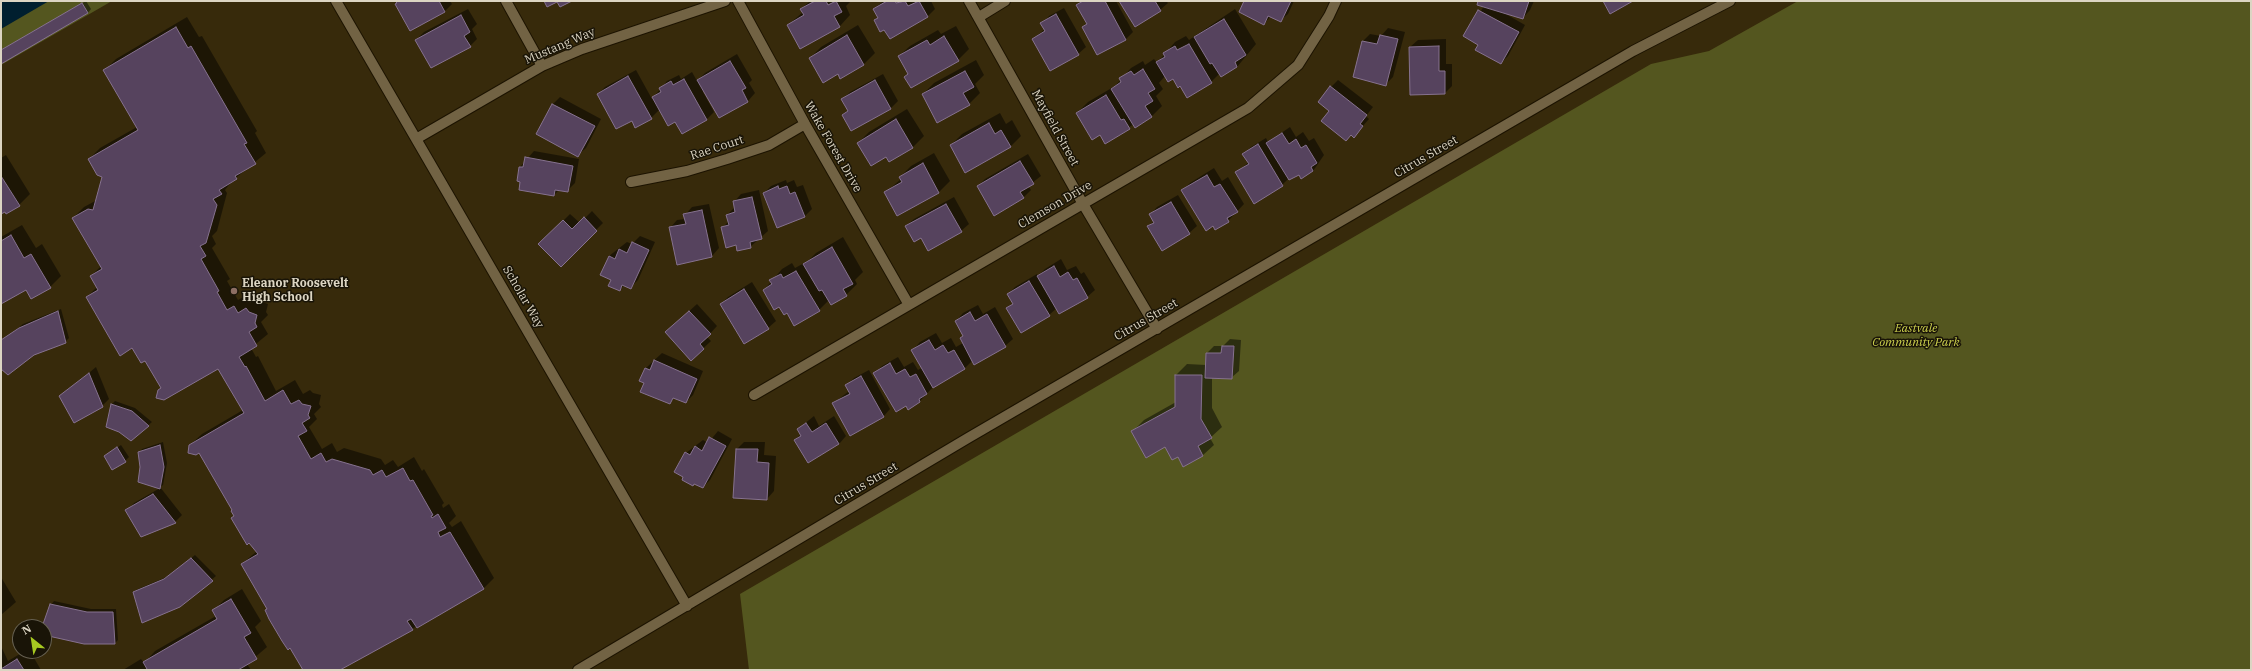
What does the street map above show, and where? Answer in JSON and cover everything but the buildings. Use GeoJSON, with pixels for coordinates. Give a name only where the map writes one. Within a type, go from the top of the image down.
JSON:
{"type":"FeatureCollection","features":[{"type":"Feature","properties":{"kind":"street","name":"Scholar Way"},"geometry":{"type":"LineString","coordinates":[[336,1],[687,606]]}},
{"type":"Feature","properties":{"kind":"street"},"geometry":{"type":"LineString","coordinates":[[506,1],[542,66]]}},
{"type":"Feature","properties":{"kind":"street","name":"Mustang Way"},"geometry":{"type":"LineString","coordinates":[[416,139],[542,66],[582,49],[725,1]]}},
{"type":"Feature","properties":{"kind":"street","name":"Wake Forest Drive"},"geometry":{"type":"LineString","coordinates":[[738,1],[805,124],[909,305]]}},
{"type":"Feature","properties":{"kind":"street","name":"Mayfield Street"},"geometry":{"type":"LineString","coordinates":[[969,1],[1083,204],[1157,329]]}},
{"type":"Feature","properties":{"kind":"street"},"geometry":{"type":"LineString","coordinates":[[978,17],[1005,1]]}},
{"type":"Feature","properties":{"kind":"street","name":"Clemson Drive"},"geometry":{"type":"LineString","coordinates":[[754,395],[1248,108],[1298,65],[1329,16],[1336,1]]}},
{"type":"Feature","properties":{"kind":"street","name":"Citrus Street"},"geometry":{"type":"LineString","coordinates":[[578,670],[961,442],[1633,51],[1714,5],[1730,1]]}},
{"type":"Feature","properties":{"kind":"street","name":"Rae Court"},"geometry":{"type":"LineString","coordinates":[[631,182],[687,171],[727,160],[769,144],[805,124]]}},
{"type":"Feature","properties":{"kind":"green space"},"geometry":{"type":"Polygon","coordinates":[[[1,1],[112,1],[1,65],[1,1]]]}},
{"type":"Feature","properties":{"kind":"green space","name":"Eastvale Community Park"},"geometry":{"type":"Polygon","coordinates":[[[1798,1],[2251,1],[2251,670],[749,670],[740,594],[1651,64],[1709,51],[1798,1]]]}},
{"type":"Feature","properties":{"kind":"water"},"geometry":{"type":"Polygon","coordinates":[[[1,1],[49,1],[1,29],[1,1]]]}},
{"type":"Feature","properties":{"kind":"place","name":"Eleanor Roosevelt High School"},"geometry":{"type":"Point","coordinates":[234,291]}}]}
